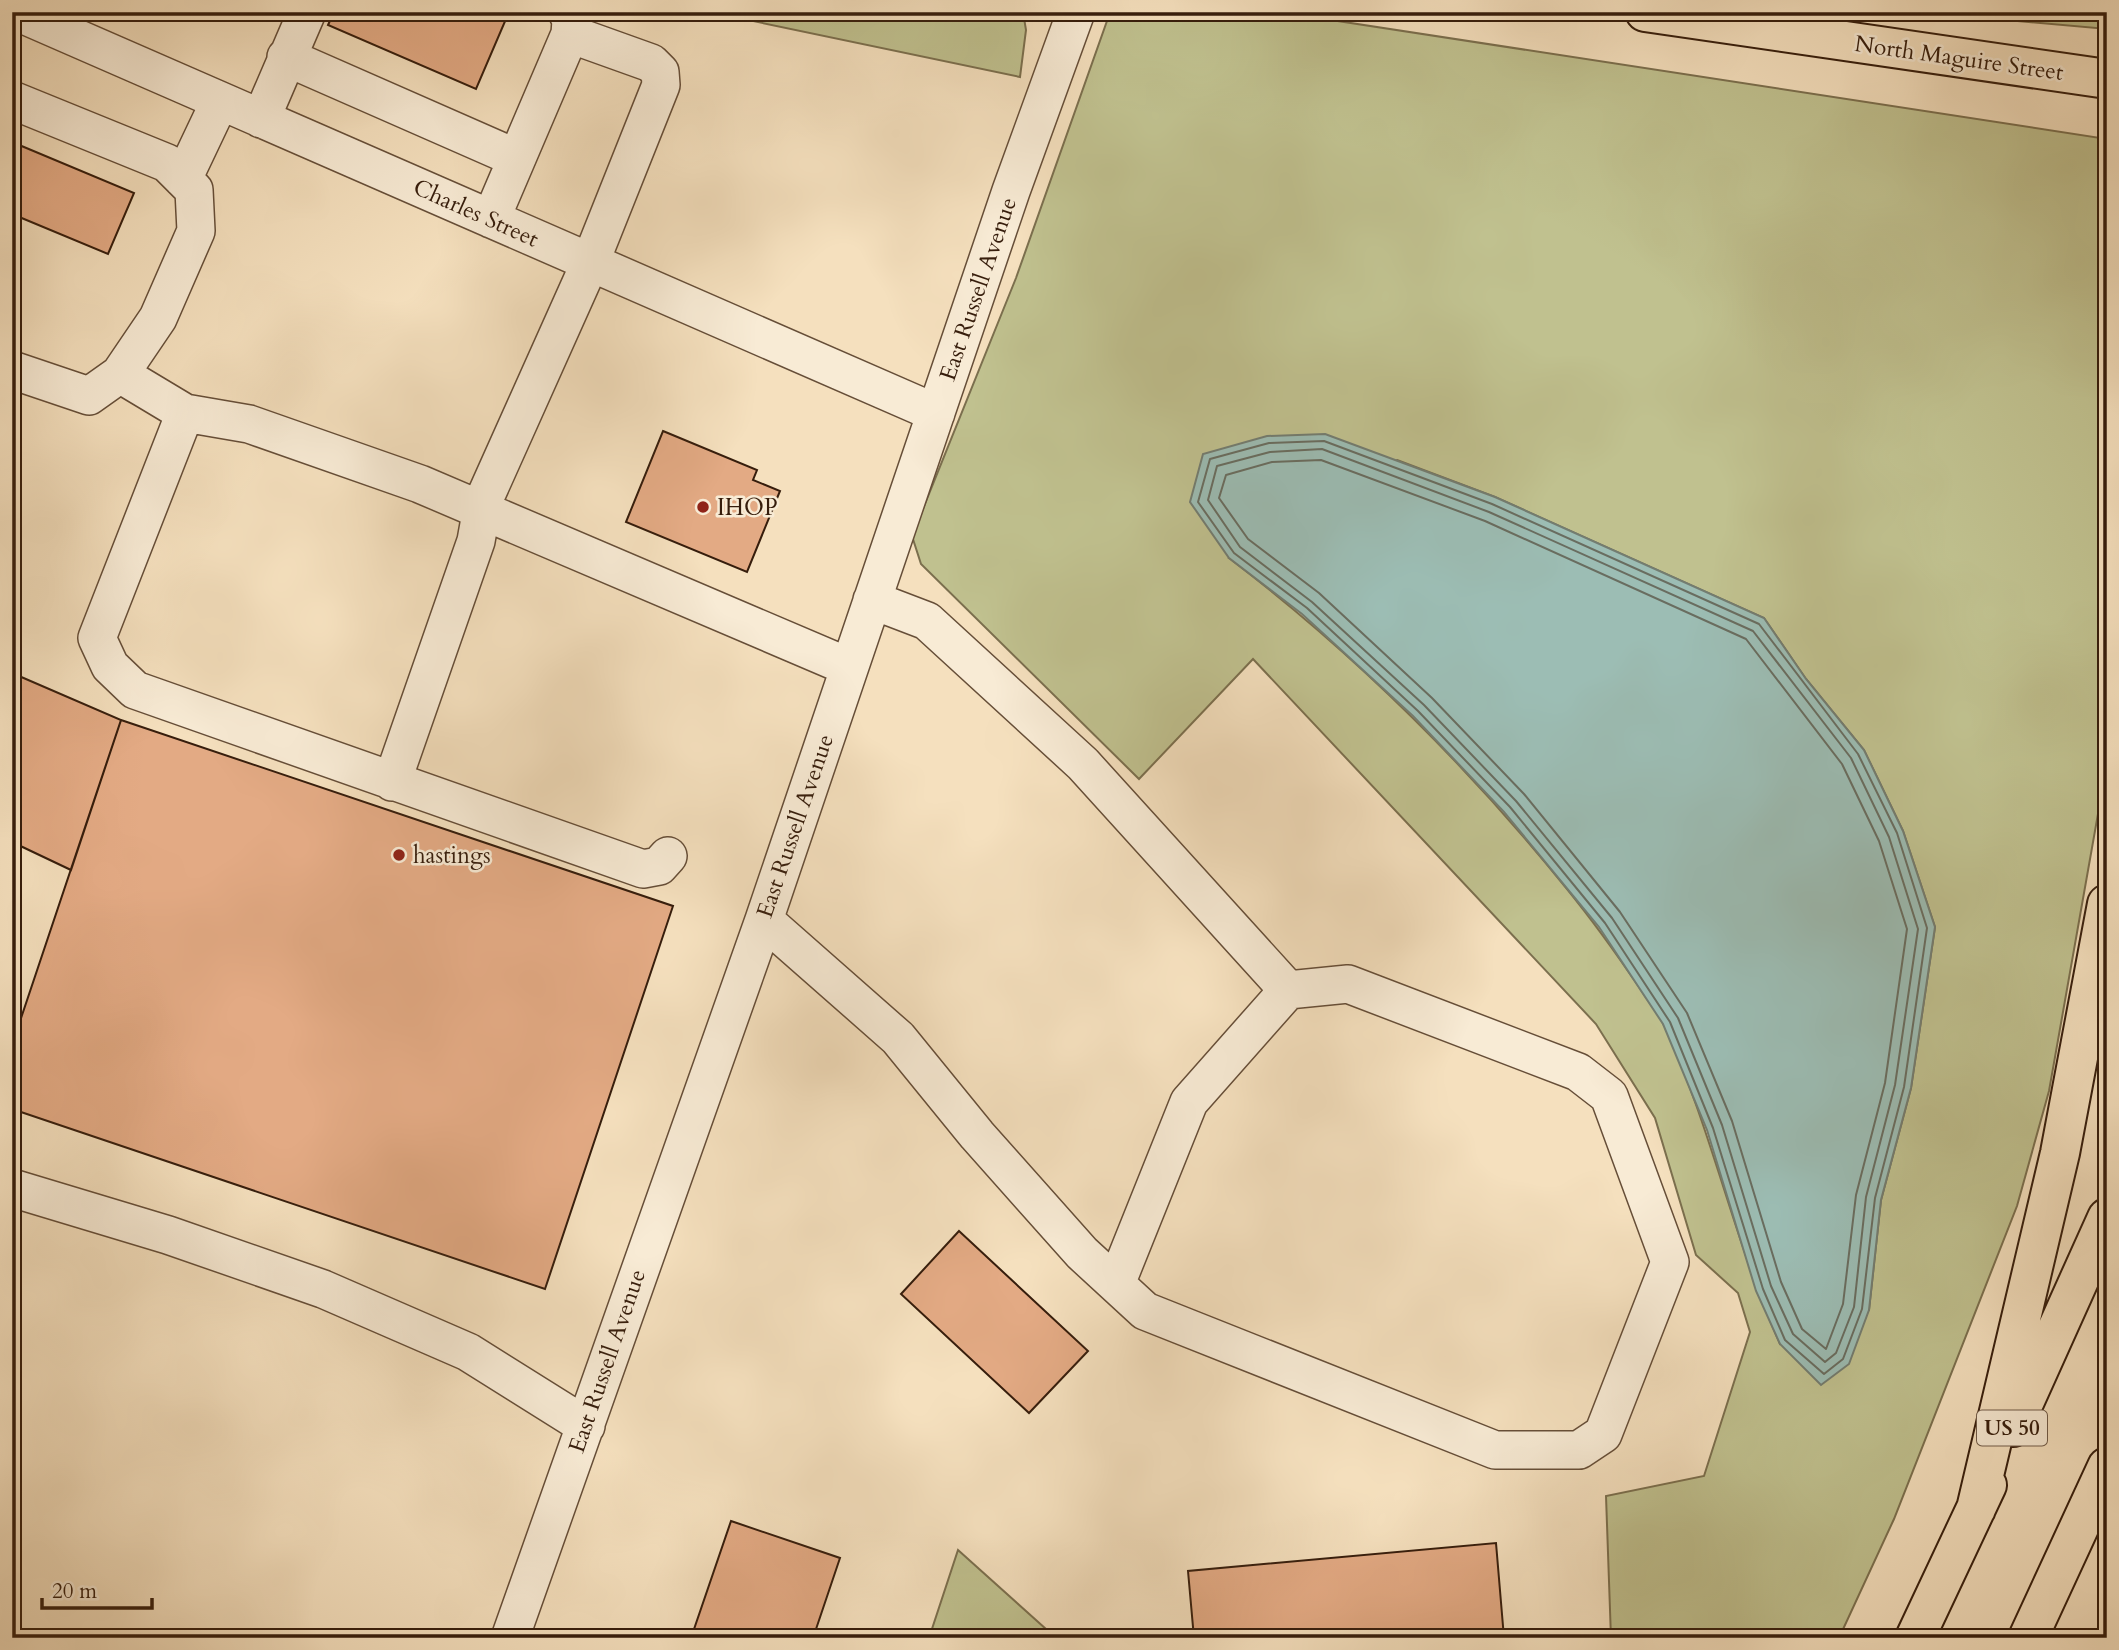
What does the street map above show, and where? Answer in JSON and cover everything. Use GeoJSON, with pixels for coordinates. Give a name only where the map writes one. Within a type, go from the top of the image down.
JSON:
{"type":"FeatureCollection","features":[{"type":"Feature","properties":{"kind":"main road","name":"North Maguire Street"},"geometry":{"type":"LineString","coordinates":[[1645,12],[2107,79]]}},
{"type":"Feature","properties":{"kind":"main road"},"geometry":{"type":"LineString","coordinates":[[1976,1509],[2060,1153],[2107,904]]}},
{"type":"Feature","properties":{"kind":"main road","name":"US 50"},"geometry":{"type":"LineString","coordinates":[[1915,1638],[2107,1218]]}},
{"type":"Feature","properties":{"kind":"main road"},"geometry":{"type":"LineString","coordinates":[[2028,1638],[2107,1467]]}},
{"type":"Feature","properties":{"kind":"main road"},"geometry":{"type":"LineString","coordinates":[[2063,1565],[2107,1496]]}},
{"type":"Feature","properties":{"kind":"street","name":"Charles Street"},"geometry":{"type":"LineString","coordinates":[[16,12],[936,413]]}},
{"type":"Feature","properties":{"kind":"street"},"geometry":{"type":"LineString","coordinates":[[261,119],[307,12]]}},
{"type":"Feature","properties":{"kind":"street","name":"East Russell Avenue"},"geometry":{"type":"LineString","coordinates":[[510,1638],[586,1426],[639,1266],[764,920],[1011,191],[1076,12]]}},
{"type":"Feature","properties":{"kind":"street"},"geometry":{"type":"LineString","coordinates":[[392,782],[476,541],[482,508],[590,263],[661,85],[660,72],[650,63],[569,23],[491,219]]}},
{"type":"Feature","properties":{"kind":"street"},"geometry":{"type":"LineString","coordinates":[[286,57],[516,158]]}},
{"type":"Feature","properties":{"kind":"street"},"geometry":{"type":"LineString","coordinates":[[12,100],[167,163],[194,190],[196,231],[158,318],[120,374],[89,396],[12,370]]}},
{"type":"Feature","properties":{"kind":"street"},"geometry":{"type":"LineString","coordinates":[[183,179],[220,101]]}},
{"type":"Feature","properties":{"kind":"street"},"geometry":{"type":"LineString","coordinates":[[120,374],[185,413],[249,424],[482,508],[849,667]]}},
{"type":"Feature","properties":{"kind":"street"},"geometry":{"type":"LineString","coordinates":[[185,413],[97,638],[110,666],[135,690],[643,869],[659,866],[668,856]]}},
{"type":"Feature","properties":{"kind":"street"},"geometry":{"type":"LineString","coordinates":[[872,600],[927,621],[1083,764],[1288,990]]}},
{"type":"Feature","properties":{"kind":"street"},"geometry":{"type":"LineString","coordinates":[[764,920],[898,1038],[977,1135],[1082,1253],[1145,1311],[1495,1450],[1579,1450],[1603,1434],[1670,1262],[1609,1096],[1578,1072],[1348,984],[1288,990],[1189,1102],[1116,1284]]}},
{"type":"Feature","properties":{"kind":"street"},"geometry":{"type":"LineString","coordinates":[[12,1188],[168,1235],[323,1289],[468,1352],[586,1426]]}},
{"type":"Feature","properties":{"kind":"green space"},"geometry":{"type":"Polygon","coordinates":[[[710,12],[1023,12],[1026,30],[1020,77],[710,12]]]}},
{"type":"Feature","properties":{"kind":"green space"},"geometry":{"type":"Polygon","coordinates":[[[1114,12],[1279,12],[2107,139],[2107,763],[2049,1091],[2017,1206],[1894,1519],[1839,1638],[1611,1638],[1606,1496],[1704,1476],[1750,1332],[1738,1293],[1696,1255],[1655,1118],[1596,1024],[1253,659],[1139,779],[921,564],[912,536],[1016,278],[1107,21],[1114,12]],[[1397,460],[1229,558],[1365,672],[1449,755],[1529,843],[1577,901],[1622,962],[1662,1022],[1682,1066],[1749,1266],[1780,1344],[1869,1310],[1881,1200],[1911,1088],[1935,927],[1903,831],[1864,750],[1806,679],[1764,618],[1495,497],[1397,460]]]}},
{"type":"Feature","properties":{"kind":"green space"},"geometry":{"type":"Polygon","coordinates":[[[1917,12],[2107,12],[2107,29],[1917,12]]]}},
{"type":"Feature","properties":{"kind":"green space"},"geometry":{"type":"Polygon","coordinates":[[[958,1550],[1056,1638],[929,1638],[958,1550]]]}},
{"type":"Feature","properties":{"kind":"water"},"geometry":{"type":"Polygon","coordinates":[[[1325,434],[1495,497],[1764,618],[1806,679],[1864,750],[1903,831],[1935,927],[1911,1088],[1881,1200],[1869,1310],[1849,1364],[1821,1385],[1780,1344],[1756,1291],[1707,1130],[1663,1024],[1599,927],[1504,812],[1413,716],[1302,614],[1229,558],[1190,502],[1203,454],[1267,436],[1325,434]]]}},
{"type":"Feature","properties":{"kind":"building"},"geometry":{"type":"Polygon","coordinates":[[[334,12],[509,12],[476,89],[328,25],[334,12]]]}},
{"type":"Feature","properties":{"kind":"building"},"geometry":{"type":"Polygon","coordinates":[[[12,142],[134,193],[108,254],[12,214],[12,142]]]}},
{"type":"Feature","properties":{"kind":"building","name":"IHOP"},"geometry":{"type":"Polygon","coordinates":[[[663,431],[757,470],[753,480],[780,491],[747,572],[626,522],[663,431]]]}},
{"type":"Feature","properties":{"kind":"building"},"geometry":{"type":"Polygon","coordinates":[[[12,673],[121,720],[71,870],[12,842],[12,673]]]}},
{"type":"Feature","properties":{"kind":"building"},"geometry":{"type":"Polygon","coordinates":[[[121,720],[673,906],[545,1289],[12,1109],[12,1045],[121,720]]]}},
{"type":"Feature","properties":{"kind":"building"},"geometry":{"type":"Polygon","coordinates":[[[959,1231],[1088,1351],[1029,1413],[901,1294],[959,1231]]]}},
{"type":"Feature","properties":{"kind":"building"},"geometry":{"type":"Polygon","coordinates":[[[731,1521],[840,1558],[813,1638],[691,1638],[731,1521]]]}},
{"type":"Feature","properties":{"kind":"building"},"geometry":{"type":"Polygon","coordinates":[[[1496,1543],[1504,1638],[1194,1638],[1188,1571],[1496,1543]]]}},
{"type":"Feature","properties":{"kind":"place","name":"IHOP"},"geometry":{"type":"Point","coordinates":[703,507]}},
{"type":"Feature","properties":{"kind":"place","name":"hastings"},"geometry":{"type":"Point","coordinates":[399,855]}}]}
